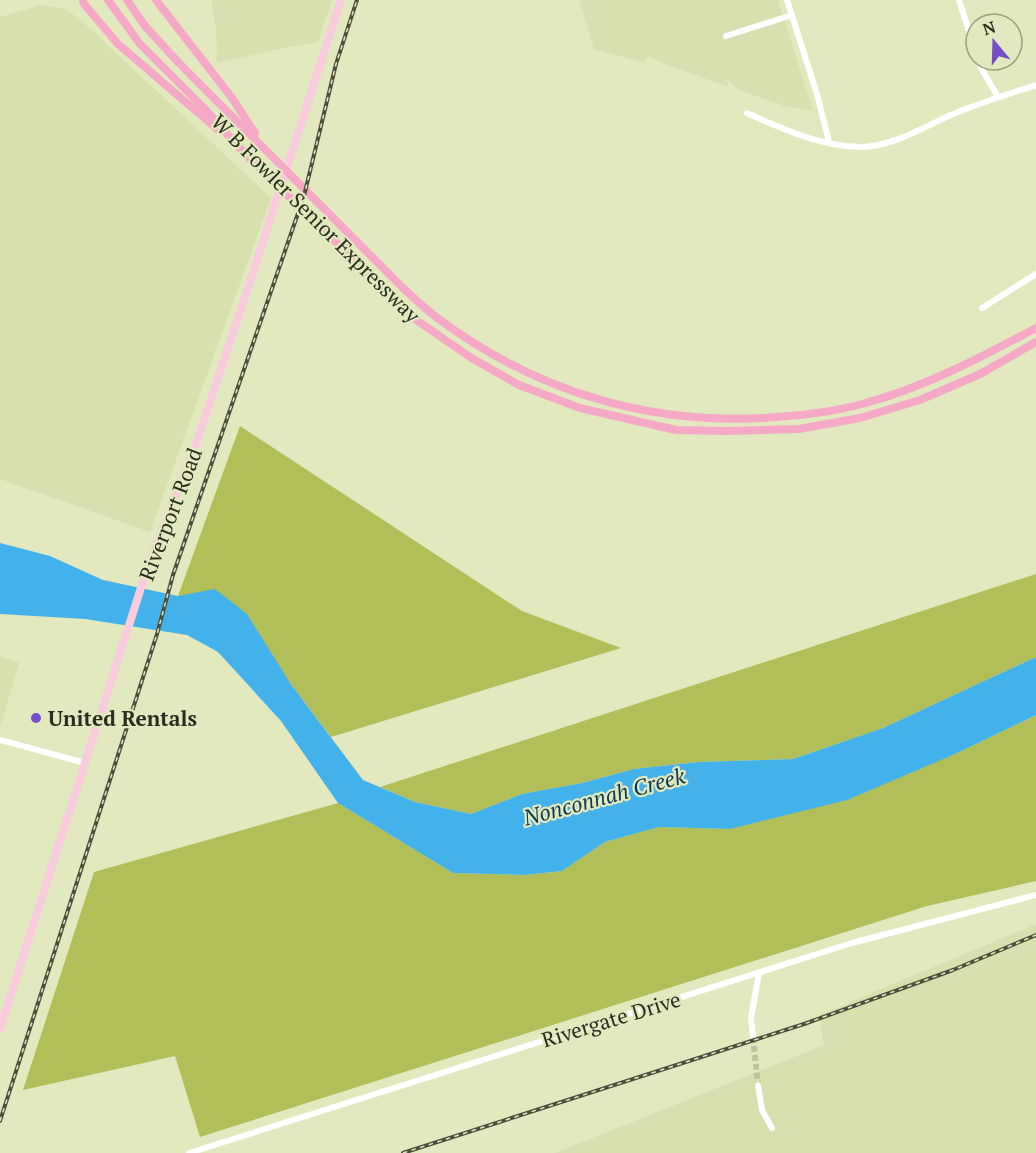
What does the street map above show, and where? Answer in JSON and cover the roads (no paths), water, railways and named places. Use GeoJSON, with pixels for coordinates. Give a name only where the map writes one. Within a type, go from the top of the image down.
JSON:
{"type":"FeatureCollection","features":[{"type":"Feature","properties":{"kind":"highway","name":"W B Fowler Senior Expressway"},"geometry":{"type":"LineString","coordinates":[[108,0],[140,44],[199,108],[415,319],[470,357],[519,385],[580,408],[675,429],[724,431],[799,429],[860,418],[920,400],[980,374],[1036,342]]}},
{"type":"Feature","properties":{"kind":"highway"},"geometry":{"type":"LineString","coordinates":[[156,0],[232,98],[266,149]]}},
{"type":"Feature","properties":{"kind":"highway"},"geometry":{"type":"LineString","coordinates":[[161,0],[166,13]]}},
{"type":"Feature","properties":{"kind":"highway"},"geometry":{"type":"LineString","coordinates":[[82,1],[118,44],[147,70],[199,108]]}},
{"type":"Feature","properties":{"kind":"highway","name":"W B Fowler Senior Expressway"},"geometry":{"type":"LineString","coordinates":[[129,3],[177,62],[402,287],[435,316],[478,345],[530,373],[571,390],[635,410],[683,418],[745,420],[829,411],[860,405],[928,382],[1036,328]]}},
{"type":"Feature","properties":{"kind":"main road","name":"Riverport Road"},"geometry":{"type":"LineString","coordinates":[[0,1029],[147,569],[196,444],[341,0]]}},
{"type":"Feature","properties":{"kind":"street"},"geometry":{"type":"LineString","coordinates":[[787,0],[817,94],[828,142]]}},
{"type":"Feature","properties":{"kind":"street"},"geometry":{"type":"LineString","coordinates":[[959,0],[964,16]]}},
{"type":"Feature","properties":{"kind":"street"},"geometry":{"type":"LineString","coordinates":[[726,36],[792,15]]}},
{"type":"Feature","properties":{"kind":"street"},"geometry":{"type":"LineString","coordinates":[[984,72],[998,97]]}},
{"type":"Feature","properties":{"kind":"street"},"geometry":{"type":"LineString","coordinates":[[747,113],[786,131],[828,142],[862,147],[884,144],[998,97],[1036,85]]}},
{"type":"Feature","properties":{"kind":"street"},"geometry":{"type":"LineString","coordinates":[[982,308],[1036,274]]}},
{"type":"Feature","properties":{"kind":"street"},"geometry":{"type":"LineString","coordinates":[[0,740],[85,763]]}},
{"type":"Feature","properties":{"kind":"street","name":"Rivergate Drive"},"geometry":{"type":"LineString","coordinates":[[189,1153],[870,938],[1036,895]]}},
{"type":"Feature","properties":{"kind":"street"},"geometry":{"type":"LineString","coordinates":[[753,1037],[752,1011],[759,973]]}},
{"type":"Feature","properties":{"kind":"street"},"geometry":{"type":"LineString","coordinates":[[758,1085],[762,1110],[772,1128]]}},
{"type":"Feature","properties":{"kind":"water","name":"Nonconnah Creek"},"geometry":{"type":"Polygon","coordinates":[[[0,543],[50,556],[103,580],[178,596],[215,589],[247,614],[290,683],[363,780],[415,802],[471,814],[522,794],[582,783],[634,769],[698,762],[793,759],[883,728],[1036,657],[1036,715],[955,754],[847,800],[730,829],[659,827],[605,842],[562,871],[526,875],[453,873],[338,803],[281,721],[218,652],[187,635],[85,619],[0,614],[0,543]]]}},
{"type":"Feature","properties":{"kind":"tunnel"},"geometry":{"type":"LineString","coordinates":[[753,1037],[758,1085]]}},
{"type":"Feature","properties":{"kind":"railway"},"geometry":{"type":"LineString","coordinates":[[0,1121],[157,634],[173,575],[304,196],[336,64],[357,0]]}},
{"type":"Feature","properties":{"kind":"railway"},"geometry":{"type":"LineString","coordinates":[[403,1153],[804,1024],[953,970],[1036,935]]}},
{"type":"Feature","properties":{"kind":"place","name":"United Rentals"},"geometry":{"type":"Point","coordinates":[36,718]}}]}
